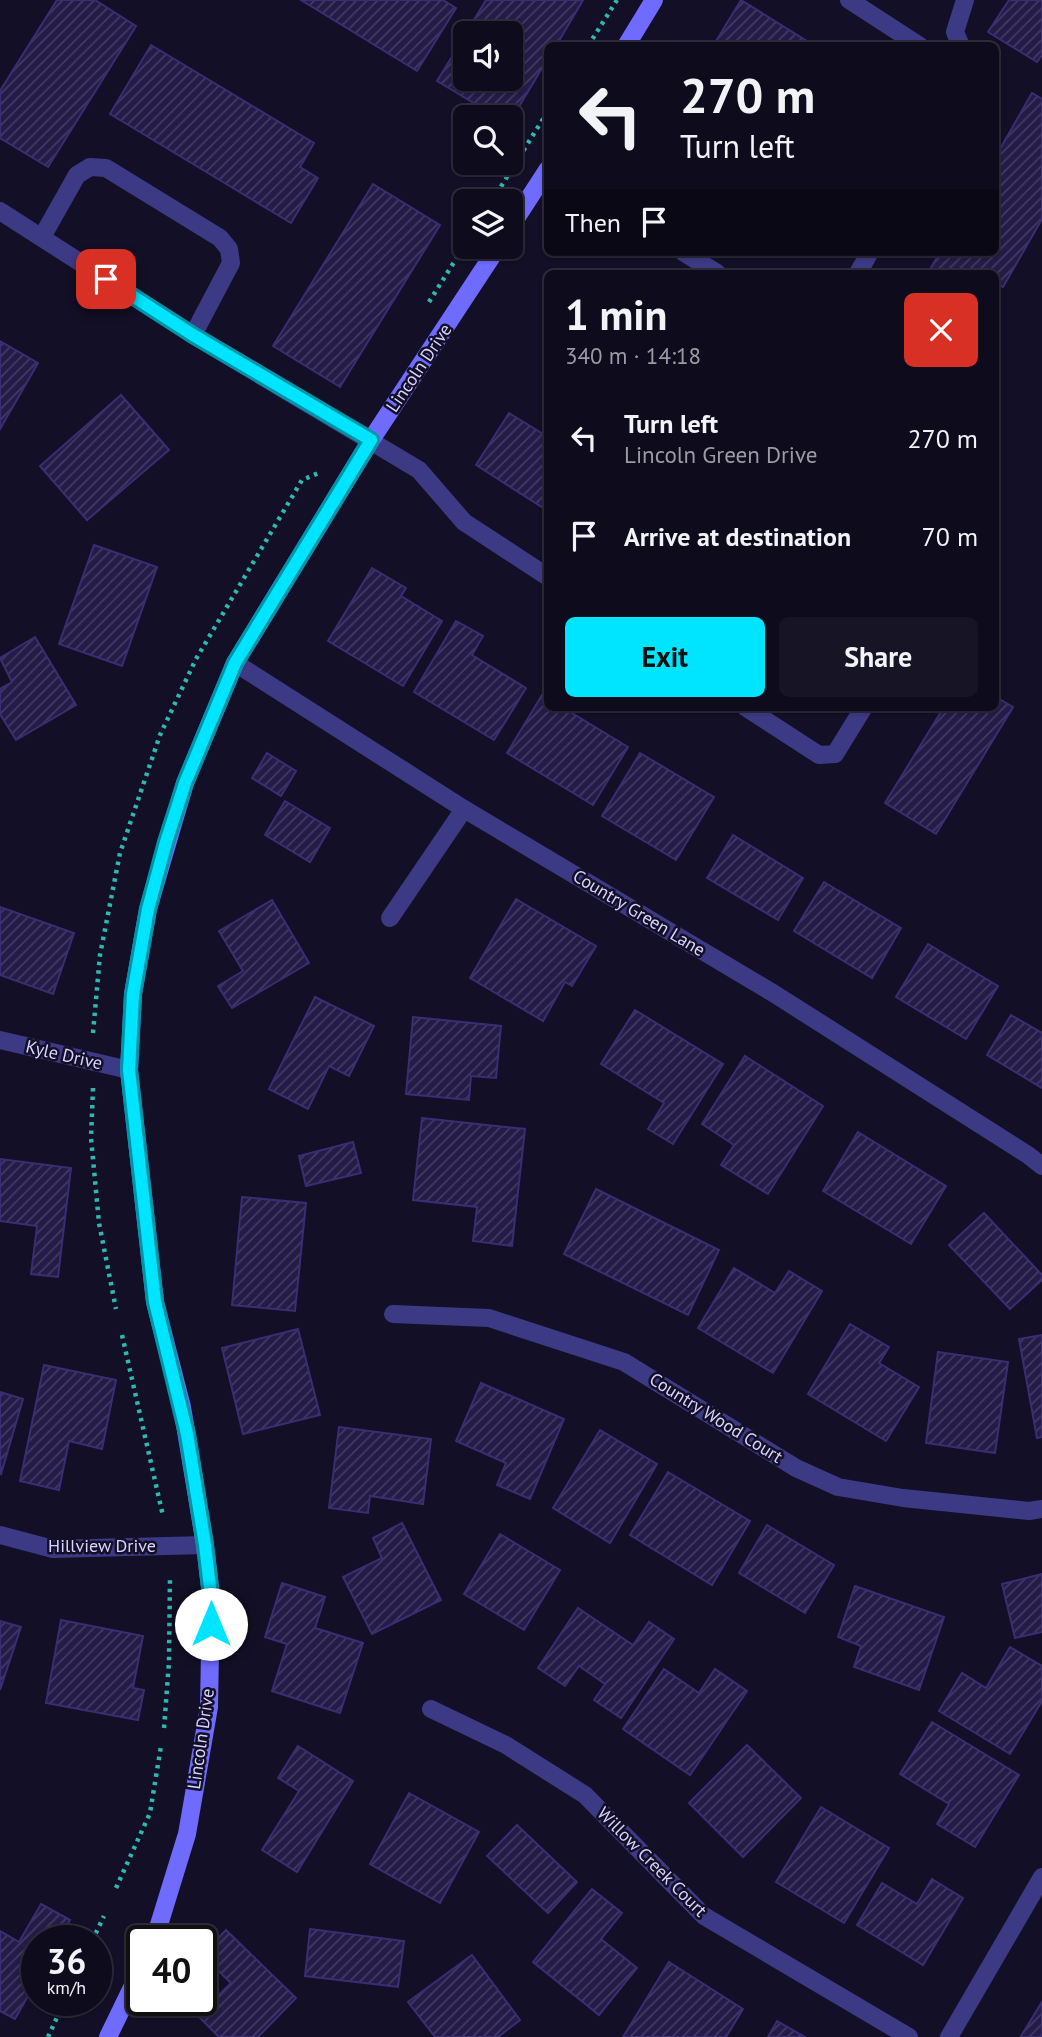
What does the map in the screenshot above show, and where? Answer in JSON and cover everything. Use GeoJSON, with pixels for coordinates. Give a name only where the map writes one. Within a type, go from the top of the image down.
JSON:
{"type":"FeatureCollection","features":[{"type":"Feature","properties":{"kind":"street"},"geometry":{"type":"LineString","coordinates":[[628,42],[654,0]]}},
{"type":"Feature","properties":{"kind":"street"},"geometry":{"type":"LineString","coordinates":[[849,0],[914,42]]}},
{"type":"Feature","properties":{"kind":"street"},"geometry":{"type":"LineString","coordinates":[[960,42],[956,32],[965,0]]}},
{"type":"Feature","properties":{"kind":"street"},"geometry":{"type":"LineString","coordinates":[[42,237],[77,175],[90,167],[106,168],[219,238],[229,249],[231,263],[193,335]]}},
{"type":"Feature","properties":{"kind":"street"},"geometry":{"type":"LineString","coordinates":[[523,208],[544,175]]}},
{"type":"Feature","properties":{"kind":"street"},"geometry":{"type":"LineString","coordinates":[[0,211],[193,335],[419,470],[464,522],[544,574]]}},
{"type":"Feature","properties":{"kind":"street"},"geometry":{"type":"LineString","coordinates":[[689,256],[712,270]]}},
{"type":"Feature","properties":{"kind":"street","name":"Lincoln Drive"},"geometry":{"type":"LineString","coordinates":[[159,1925],[187,1834],[209,1707],[211,1596],[182,1407],[155,1302],[129,1070],[133,994],[152,896],[185,783],[235,663],[371,440],[490,259]]}},
{"type":"Feature","properties":{"kind":"street","name":"Country Green Lane"},"geometry":{"type":"LineString","coordinates":[[235,663],[464,808],[773,993],[1042,1166]]}},
{"type":"Feature","properties":{"kind":"street"},"geometry":{"type":"LineString","coordinates":[[754,711],[820,755],[835,754],[862,711]]}},
{"type":"Feature","properties":{"kind":"street"},"geometry":{"type":"LineString","coordinates":[[390,918],[464,808]]}},
{"type":"Feature","properties":{"kind":"street","name":"Kyle Drive"},"geometry":{"type":"LineString","coordinates":[[0,1040],[129,1070]]}},
{"type":"Feature","properties":{"kind":"street","name":"Country Wood Court"},"geometry":{"type":"LineString","coordinates":[[393,1314],[489,1318],[624,1362],[796,1468],[838,1487],[903,1498],[1028,1511],[1042,1509]]}},
{"type":"Feature","properties":{"kind":"street","name":"Hillview Drive"},"geometry":{"type":"LineString","coordinates":[[0,1535],[53,1549],[205,1545]]}},
{"type":"Feature","properties":{"kind":"street","name":"Willow Creek Court"},"geometry":{"type":"LineString","coordinates":[[430,1709],[506,1745],[584,1795],[704,1916],[909,2037]]}},
{"type":"Feature","properties":{"kind":"street"},"geometry":{"type":"LineString","coordinates":[[949,2037],[1042,1877]]}},
{"type":"Feature","properties":{"kind":"street"},"geometry":{"type":"LineString","coordinates":[[108,2037],[126,2000]]}},
{"type":"Feature","properties":{"kind":"path"},"geometry":{"type":"LineString","coordinates":[[591,42],[617,0]]}},
{"type":"Feature","properties":{"kind":"path"},"geometry":{"type":"LineString","coordinates":[[499,189],[544,117]]}},
{"type":"Feature","properties":{"kind":"path"},"geometry":{"type":"LineString","coordinates":[[93,1088],[91,1138],[99,1223],[116,1309]]}},
{"type":"Feature","properties":{"kind":"path"},"geometry":{"type":"LineString","coordinates":[[122,1335],[163,1516]]}},
{"type":"Feature","properties":{"kind":"path"},"geometry":{"type":"LineString","coordinates":[[164,1728],[169,1661],[170,1577]]}},
{"type":"Feature","properties":{"kind":"path"},"geometry":{"type":"LineString","coordinates":[[116,1888],[150,1813],[161,1746]]}},
{"type":"Feature","properties":{"kind":"path"},"geometry":{"type":"LineString","coordinates":[[100,1925],[104,1916]]}},
{"type":"Feature","properties":{"kind":"path"},"geometry":{"type":"LineString","coordinates":[[48,2037],[58,2016]]}},
{"type":"Feature","properties":{"kind":"building"},"geometry":{"type":"Polygon","coordinates":[[[57,0],[95,0],[136,26],[48,167],[0,138],[0,91],[57,0]]]}},
{"type":"Feature","properties":{"kind":"building"},"geometry":{"type":"Polygon","coordinates":[[[301,0],[443,0],[456,8],[417,71],[301,0]]]}},
{"type":"Feature","properties":{"kind":"building"},"geometry":{"type":"Polygon","coordinates":[[[486,0],[583,0],[558,42],[544,42],[544,65],[520,105],[477,105],[454,91],[523,91],[523,21],[473,21],[486,0]]]}},
{"type":"Feature","properties":{"kind":"building"},"geometry":{"type":"Polygon","coordinates":[[[741,0],[809,42],[715,42],[741,0]]]}},
{"type":"Feature","properties":{"kind":"building"},"geometry":{"type":"Polygon","coordinates":[[[1009,0],[1042,0],[1042,55],[1037,62],[988,32],[1009,0]]]}},
{"type":"Feature","properties":{"kind":"building"},"geometry":{"type":"Polygon","coordinates":[[[151,45],[314,143],[300,167],[318,178],[291,223],[110,114],[151,45]]]}},
{"type":"Feature","properties":{"kind":"building"},"geometry":{"type":"Polygon","coordinates":[[[453,55],[453,91],[437,81],[453,55]]]}},
{"type":"Feature","properties":{"kind":"building"},"geometry":{"type":"Polygon","coordinates":[[[1032,93],[1042,99],[1042,219],[1003,287],[999,285],[999,270],[930,270],[938,256],[999,256],[999,151],[1032,93]]]}},
{"type":"Feature","properties":{"kind":"building"},"geometry":{"type":"Polygon","coordinates":[[[373,184],[440,225],[340,387],[273,346],[373,184]]]}},
{"type":"Feature","properties":{"kind":"building"},"geometry":{"type":"Polygon","coordinates":[[[0,341],[38,363],[0,429],[0,341]]]}},
{"type":"Feature","properties":{"kind":"building"},"geometry":{"type":"Polygon","coordinates":[[[121,395],[169,450],[87,520],[40,466],[121,395]]]}},
{"type":"Feature","properties":{"kind":"building"},"geometry":{"type":"Polygon","coordinates":[[[509,413],[544,435],[544,508],[476,465],[509,413]]]}},
{"type":"Feature","properties":{"kind":"building"},"geometry":{"type":"Polygon","coordinates":[[[94,545],[157,567],[122,666],[59,644],[94,545]]]}},
{"type":"Feature","properties":{"kind":"building"},"geometry":{"type":"Polygon","coordinates":[[[372,568],[406,588],[401,596],[442,621],[403,686],[328,641],[372,568]]]}},
{"type":"Feature","properties":{"kind":"building"},"geometry":{"type":"Polygon","coordinates":[[[456,621],[483,636],[472,655],[526,688],[494,740],[414,692],[456,621]]]}},
{"type":"Feature","properties":{"kind":"building"},"geometry":{"type":"Polygon","coordinates":[[[35,637],[76,705],[16,740],[0,714],[0,689],[12,682],[0,658],[35,637]]]}},
{"type":"Feature","properties":{"kind":"building"},"geometry":{"type":"Polygon","coordinates":[[[542,695],[544,711],[569,711],[628,747],[593,805],[507,753],[542,695]]]}},
{"type":"Feature","properties":{"kind":"building"},"geometry":{"type":"Polygon","coordinates":[[[999,699],[1013,707],[936,834],[885,803],[942,711],[999,711],[999,699]]]}},
{"type":"Feature","properties":{"kind":"building"},"geometry":{"type":"Polygon","coordinates":[[[267,753],[296,771],[281,796],[252,778],[267,753]]]}},
{"type":"Feature","properties":{"kind":"building"},"geometry":{"type":"Polygon","coordinates":[[[640,753],[714,797],[676,860],[602,816],[640,753]]]}},
{"type":"Feature","properties":{"kind":"building"},"geometry":{"type":"Polygon","coordinates":[[[285,801],[330,828],[310,862],[265,835],[285,801]]]}},
{"type":"Feature","properties":{"kind":"building"},"geometry":{"type":"Polygon","coordinates":[[[733,835],[803,878],[778,920],[707,878],[733,835]]]}},
{"type":"Feature","properties":{"kind":"building"},"geometry":{"type":"Polygon","coordinates":[[[824,882],[901,928],[872,978],[794,931],[824,882]]]}},
{"type":"Feature","properties":{"kind":"building"},"geometry":{"type":"Polygon","coordinates":[[[516,899],[596,946],[572,986],[565,982],[543,1021],[470,978],[516,899]]]}},
{"type":"Feature","properties":{"kind":"building"},"geometry":{"type":"Polygon","coordinates":[[[272,900],[309,963],[232,1008],[218,986],[243,971],[219,931],[272,900]]]}},
{"type":"Feature","properties":{"kind":"building"},"geometry":{"type":"Polygon","coordinates":[[[0,907],[74,933],[53,994],[0,975],[0,907]]]}},
{"type":"Feature","properties":{"kind":"building"},"geometry":{"type":"Polygon","coordinates":[[[928,944],[998,986],[966,1039],[896,997],[928,944]]]}},
{"type":"Feature","properties":{"kind":"building"},"geometry":{"type":"Polygon","coordinates":[[[315,997],[374,1026],[349,1076],[329,1066],[308,1109],[269,1089],[315,997]]]}},
{"type":"Feature","properties":{"kind":"building"},"geometry":{"type":"Polygon","coordinates":[[[635,1010],[723,1064],[673,1144],[648,1129],[664,1103],[601,1064],[635,1010]]]}},
{"type":"Feature","properties":{"kind":"building"},"geometry":{"type":"Polygon","coordinates":[[[1011,1015],[1042,1033],[1042,1088],[987,1055],[1011,1015]]]}},
{"type":"Feature","properties":{"kind":"building"},"geometry":{"type":"Polygon","coordinates":[[[413,1017],[501,1026],[496,1078],[471,1076],[469,1100],[406,1094],[413,1017]]]}},
{"type":"Feature","properties":{"kind":"building"},"geometry":{"type":"Polygon","coordinates":[[[745,1056],[823,1106],[768,1194],[721,1165],[734,1145],[702,1124],[745,1056]]]}},
{"type":"Feature","properties":{"kind":"building"},"geometry":{"type":"Polygon","coordinates":[[[422,1118],[525,1129],[512,1246],[473,1241],[477,1207],[413,1200],[422,1118]]]}},
{"type":"Feature","properties":{"kind":"building"},"geometry":{"type":"Polygon","coordinates":[[[858,1132],[946,1186],[911,1244],[823,1191],[858,1132]]]}},
{"type":"Feature","properties":{"kind":"building"},"geometry":{"type":"Polygon","coordinates":[[[353,1142],[361,1173],[306,1186],[299,1156],[353,1142]]]}},
{"type":"Feature","properties":{"kind":"building"},"geometry":{"type":"Polygon","coordinates":[[[0,1159],[71,1168],[58,1277],[31,1274],[37,1226],[0,1221],[0,1159]]]}},
{"type":"Feature","properties":{"kind":"building"},"geometry":{"type":"Polygon","coordinates":[[[596,1189],[719,1250],[688,1315],[564,1254],[596,1189]]]}},
{"type":"Feature","properties":{"kind":"building"},"geometry":{"type":"Polygon","coordinates":[[[242,1197],[306,1203],[295,1311],[232,1305],[242,1197]]]}},
{"type":"Feature","properties":{"kind":"building"},"geometry":{"type":"Polygon","coordinates":[[[984,1213],[1042,1275],[1042,1280],[1010,1309],[949,1245],[984,1213]]]}},
{"type":"Feature","properties":{"kind":"building"},"geometry":{"type":"Polygon","coordinates":[[[734,1268],[775,1293],[789,1271],[822,1291],[773,1373],[698,1328],[734,1268]]]}},
{"type":"Feature","properties":{"kind":"building"},"geometry":{"type":"Polygon","coordinates":[[[850,1324],[889,1347],[879,1363],[919,1387],[886,1441],[808,1394],[850,1324]]]}},
{"type":"Feature","properties":{"kind":"building"},"geometry":{"type":"Polygon","coordinates":[[[298,1329],[320,1415],[243,1434],[222,1348],[298,1329]]]}},
{"type":"Feature","properties":{"kind":"building"},"geometry":{"type":"Polygon","coordinates":[[[1042,1335],[1042,1437],[1037,1438],[1019,1339],[1042,1335]]]}},
{"type":"Feature","properties":{"kind":"building"},"geometry":{"type":"Polygon","coordinates":[[[938,1352],[1008,1362],[995,1453],[926,1443],[938,1352]]]}},
{"type":"Feature","properties":{"kind":"building"},"geometry":{"type":"Polygon","coordinates":[[[44,1365],[116,1380],[102,1449],[69,1441],[59,1490],[20,1481],[44,1365]]]}},
{"type":"Feature","properties":{"kind":"building"},"geometry":{"type":"Polygon","coordinates":[[[481,1383],[564,1419],[530,1499],[497,1485],[506,1463],[456,1441],[481,1383]]]}},
{"type":"Feature","properties":{"kind":"building"},"geometry":{"type":"Polygon","coordinates":[[[0,1392],[23,1399],[1,1474],[0,1473],[0,1392]]]}},
{"type":"Feature","properties":{"kind":"building"},"geometry":{"type":"Polygon","coordinates":[[[339,1427],[431,1439],[423,1504],[370,1496],[368,1513],[329,1508],[339,1427]]]}},
{"type":"Feature","properties":{"kind":"building"},"geometry":{"type":"Polygon","coordinates":[[[600,1430],[657,1464],[610,1543],[553,1508],[600,1430]]]}},
{"type":"Feature","properties":{"kind":"building"},"geometry":{"type":"Polygon","coordinates":[[[668,1472],[750,1521],[712,1585],[630,1535],[668,1472]]]}},
{"type":"Feature","properties":{"kind":"building"},"geometry":{"type":"Polygon","coordinates":[[[402,1523],[441,1600],[372,1634],[343,1577],[382,1558],[373,1538],[402,1523]]]}},
{"type":"Feature","properties":{"kind":"building"},"geometry":{"type":"Polygon","coordinates":[[[767,1525],[834,1565],[805,1613],[739,1573],[767,1525]]]}},
{"type":"Feature","properties":{"kind":"building"},"geometry":{"type":"Polygon","coordinates":[[[500,1534],[560,1570],[524,1630],[464,1594],[500,1534]]]}},
{"type":"Feature","properties":{"kind":"building"},"geometry":{"type":"Polygon","coordinates":[[[1042,1574],[1042,1632],[1015,1638],[1002,1584],[1042,1574]]]}},
{"type":"Feature","properties":{"kind":"building"},"geometry":{"type":"Polygon","coordinates":[[[282,1583],[325,1597],[315,1628],[363,1643],[340,1713],[272,1691],[287,1644],[265,1637],[282,1583]]]}},
{"type":"Feature","properties":{"kind":"building"},"geometry":{"type":"Polygon","coordinates":[[[855,1586],[944,1617],[919,1690],[854,1667],[861,1646],[838,1637],[855,1586]]]}},
{"type":"Feature","properties":{"kind":"building"},"geometry":{"type":"Polygon","coordinates":[[[578,1608],[633,1645],[649,1622],[674,1639],[621,1718],[594,1700],[605,1684],[579,1666],[565,1686],[538,1668],[578,1608]]]}},
{"type":"Feature","properties":{"kind":"building"},"geometry":{"type":"Polygon","coordinates":[[[61,1620],[143,1636],[133,1688],[144,1690],[138,1720],[46,1703],[61,1620]]]}},
{"type":"Feature","properties":{"kind":"building"},"geometry":{"type":"Polygon","coordinates":[[[0,1621],[21,1627],[0,1690],[0,1621]]]}},
{"type":"Feature","properties":{"kind":"building"},"geometry":{"type":"Polygon","coordinates":[[[1010,1647],[1042,1666],[1042,1701],[1010,1754],[939,1711],[962,1673],[986,1688],[1010,1647]]]}},
{"type":"Feature","properties":{"kind":"building"},"geometry":{"type":"Polygon","coordinates":[[[664,1669],[699,1693],[715,1669],[747,1691],[690,1775],[623,1729],[664,1669]]]}},
{"type":"Feature","properties":{"kind":"building"},"geometry":{"type":"Polygon","coordinates":[[[932,1722],[1019,1775],[975,1847],[937,1824],[949,1804],[900,1774],[932,1722]]]}},
{"type":"Feature","properties":{"kind":"building"},"geometry":{"type":"Polygon","coordinates":[[[747,1745],[801,1798],[743,1857],[689,1803],[747,1745]]]}},
{"type":"Feature","properties":{"kind":"building"},"geometry":{"type":"Polygon","coordinates":[[[298,1746],[353,1781],[297,1872],[262,1850],[299,1791],[278,1778],[298,1746]]]}},
{"type":"Feature","properties":{"kind":"building"},"geometry":{"type":"Polygon","coordinates":[[[409,1793],[479,1832],[440,1903],[370,1864],[409,1793]]]}},
{"type":"Feature","properties":{"kind":"building"},"geometry":{"type":"Polygon","coordinates":[[[821,1807],[889,1848],[844,1923],[776,1882],[821,1807]]]}},
{"type":"Feature","properties":{"kind":"building"},"geometry":{"type":"Polygon","coordinates":[[[517,1825],[577,1882],[548,1913],[487,1856],[517,1825]]]}},
{"type":"Feature","properties":{"kind":"building"},"geometry":{"type":"Polygon","coordinates":[[[932,1879],[963,1898],[923,1965],[857,1925],[882,1883],[917,1904],[932,1879]]]}},
{"type":"Feature","properties":{"kind":"building"},"geometry":{"type":"Polygon","coordinates":[[[592,1889],[622,1913],[601,1939],[637,1968],[599,2015],[533,1962],[592,1889]]]}},
{"type":"Feature","properties":{"kind":"building"},"geometry":{"type":"Polygon","coordinates":[[[41,1904],[70,1920],[67,1925],[29,1925],[41,1904]]]}},
{"type":"Feature","properties":{"kind":"building"},"geometry":{"type":"Polygon","coordinates":[[[310,1929],[404,1941],[398,1987],[305,1976],[310,1929]]]}},
{"type":"Feature","properties":{"kind":"building"},"geometry":{"type":"Polygon","coordinates":[[[226,1930],[296,1998],[258,2037],[219,2037],[198,2016],[217,2016],[217,1997],[231,1983],[217,1969],[217,1939],[226,1930]]]}},
{"type":"Feature","properties":{"kind":"building"},"geometry":{"type":"Polygon","coordinates":[[[0,1931],[19,1942],[21,1939],[21,2008],[15,2019],[0,2011],[0,1931]]]}},
{"type":"Feature","properties":{"kind":"building"},"geometry":{"type":"Polygon","coordinates":[[[472,1955],[520,2020],[498,2037],[435,2037],[408,2002],[472,1955]]]}},
{"type":"Feature","properties":{"kind":"building"},"geometry":{"type":"Polygon","coordinates":[[[669,1962],[743,2009],[726,2037],[623,2037],[669,1962]]]}},
{"type":"Feature","properties":{"kind":"building"},"geometry":{"type":"Polygon","coordinates":[[[1042,2002],[1042,2037],[1021,2036],[1042,2002]]]}},
{"type":"Feature","properties":{"kind":"building"},"geometry":{"type":"Polygon","coordinates":[[[777,2021],[805,2037],[768,2037],[777,2021]]]}},
{"type":"Feature","properties":{"kind":"route"},"geometry":{"type":"LineString","coordinates":[[106,279],[193,335],[371,440],[235,663],[185,783],[166,842],[148,909],[133,994],[129,1070],[155,1302],[187,1434],[205,1545],[211,1596],[211,1624]]}}]}
